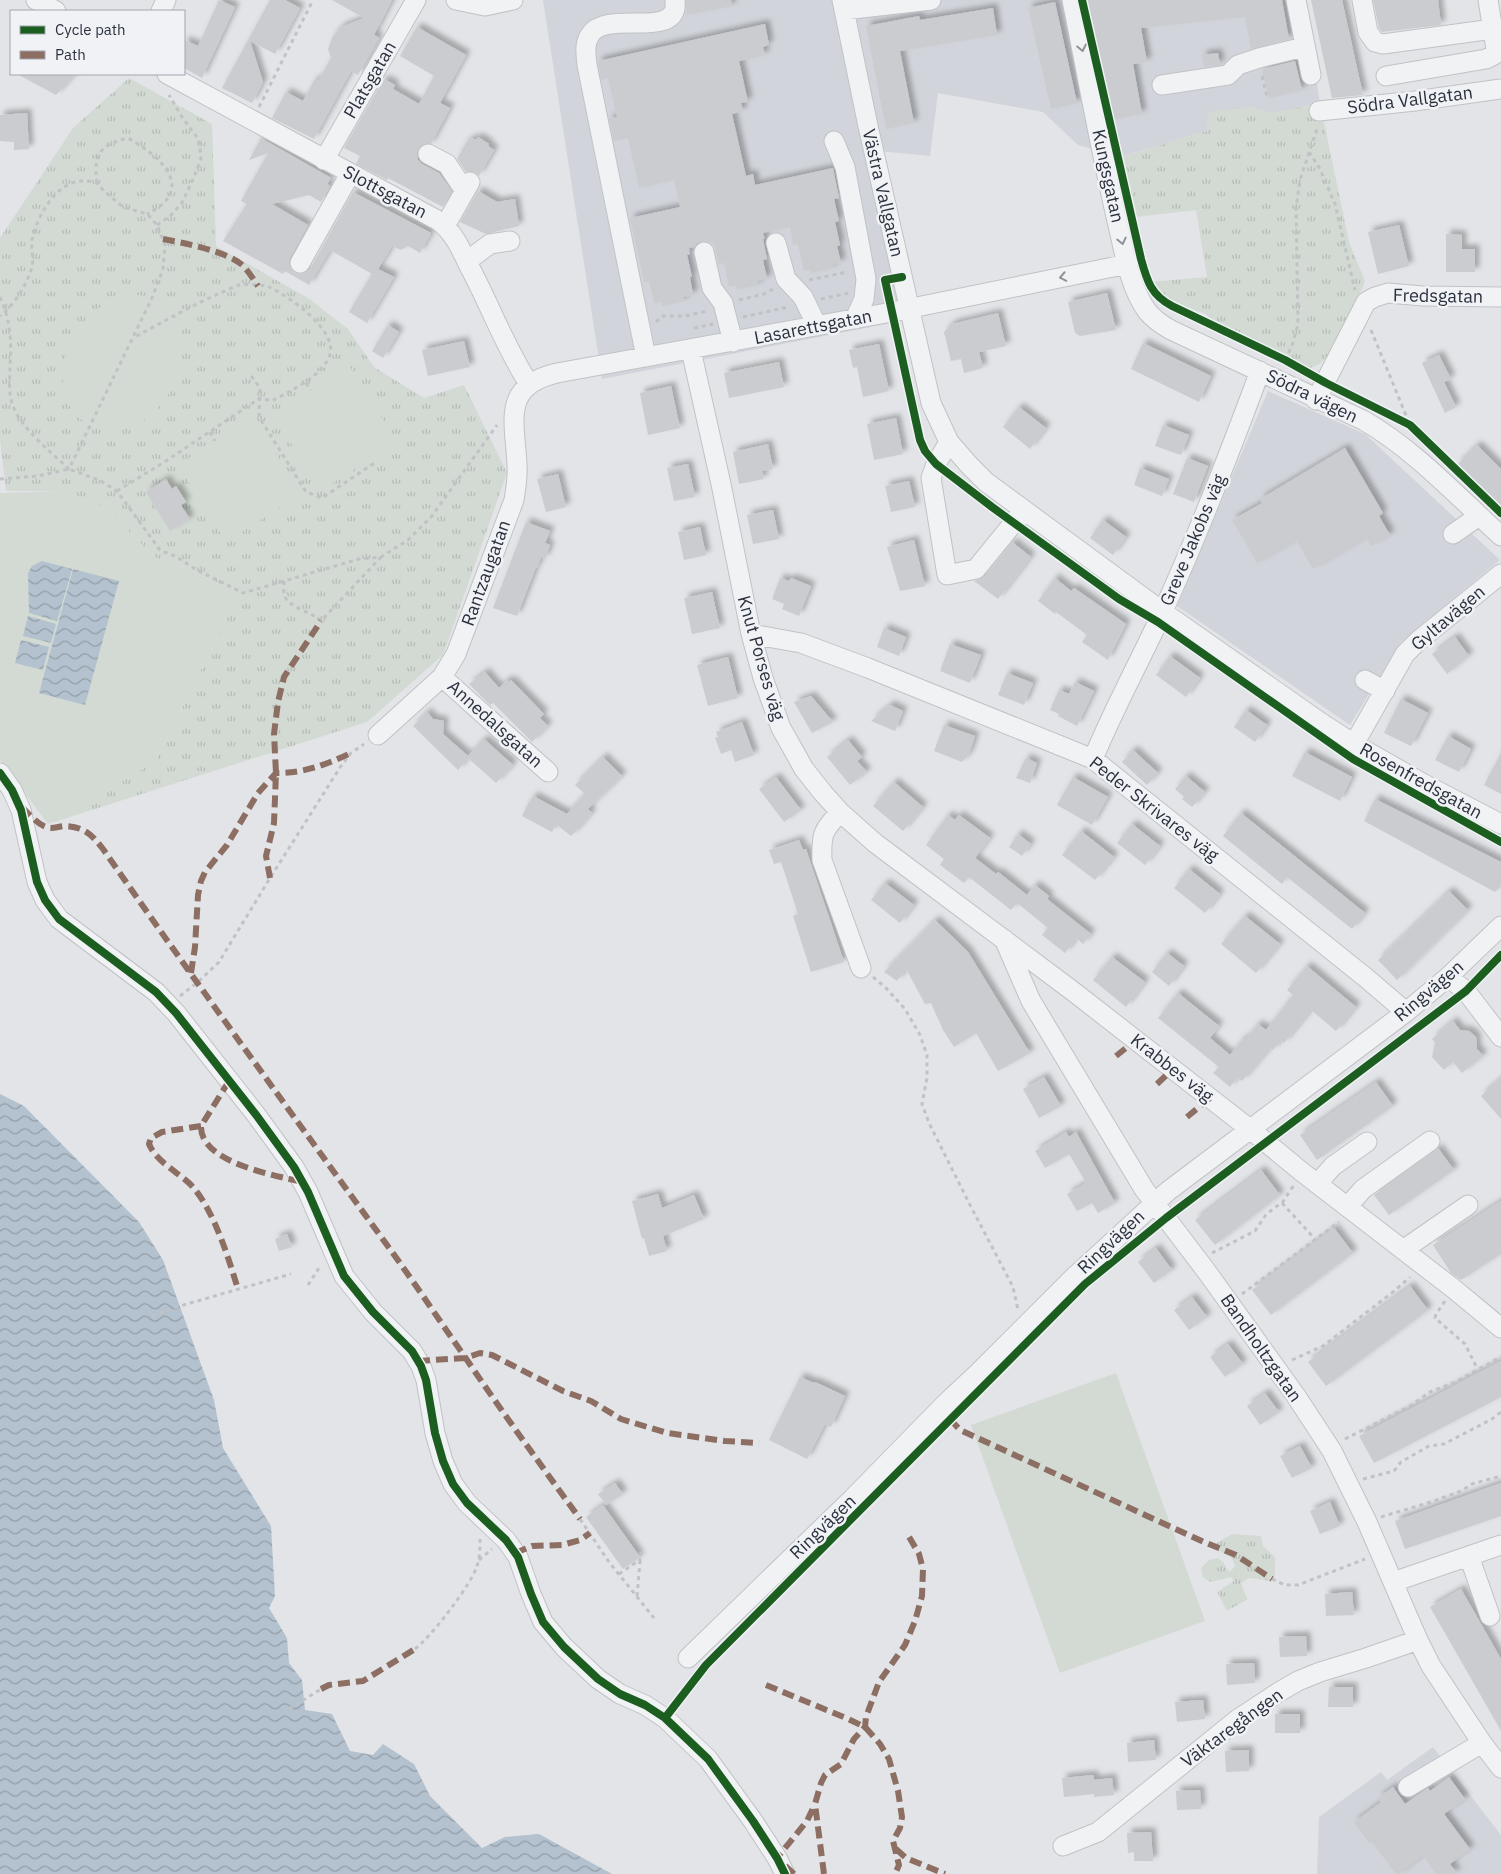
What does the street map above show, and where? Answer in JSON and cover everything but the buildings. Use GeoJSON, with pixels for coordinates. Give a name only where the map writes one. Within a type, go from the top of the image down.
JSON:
{"type":"FeatureCollection","features":[{"type":"Feature","properties":{"kind":"street"},"geometry":{"type":"LineString","coordinates":[[36,0],[54,10]]}},
{"type":"Feature","properties":{"kind":"street","name":"Platsgatan"},"geometry":{"type":"LineString","coordinates":[[324,160],[416,0]]}},
{"type":"Feature","properties":{"kind":"street"},"geometry":{"type":"LineString","coordinates":[[456,0],[485,6],[513,0]]}},
{"type":"Feature","properties":{"kind":"street"},"geometry":{"type":"LineString","coordinates":[[645,349],[587,65],[586,46],[591,34],[604,25],[668,19],[676,11],[675,0]]}},
{"type":"Feature","properties":{"kind":"street"},"geometry":{"type":"LineString","coordinates":[[843,5],[931,0]]}},
{"type":"Feature","properties":{"kind":"street","name":"Kungsgatan"},"geometry":{"type":"LineString","coordinates":[[1072,0],[1112,197],[1128,264]]}},
{"type":"Feature","properties":{"kind":"street"},"geometry":{"type":"LineString","coordinates":[[1296,0],[1310,75]]}},
{"type":"Feature","properties":{"kind":"street"},"geometry":{"type":"LineString","coordinates":[[1362,0],[1368,32],[1375,42],[1383,44],[1493,16],[1496,49],[1494,54],[1486,59],[1386,76]]}},
{"type":"Feature","properties":{"kind":"street","name":"Västra Vallgatan"},"geometry":{"type":"LineString","coordinates":[[843,5],[868,126],[931,404],[949,442]]}},
{"type":"Feature","properties":{"kind":"street"},"geometry":{"type":"LineString","coordinates":[[1162,85],[1228,75],[1238,65],[1304,47]]}},
{"type":"Feature","properties":{"kind":"street","name":"Slottsgatan"},"geometry":{"type":"LineString","coordinates":[[167,82],[252,121],[445,226],[452,234],[467,261],[511,354],[529,384]]}},
{"type":"Feature","properties":{"kind":"street","name":"Södra Vallgatan"},"geometry":{"type":"LineString","coordinates":[[1319,110],[1415,101],[1501,89]]}},
{"type":"Feature","properties":{"kind":"street"},"geometry":{"type":"LineString","coordinates":[[834,141],[845,167],[866,279],[864,299],[855,319]]}},
{"type":"Feature","properties":{"kind":"street"},"geometry":{"type":"LineString","coordinates":[[428,154],[447,164],[467,186],[445,226]]}},
{"type":"Feature","properties":{"kind":"street"},"geometry":{"type":"LineString","coordinates":[[300,263],[350,174]]}},
{"type":"Feature","properties":{"kind":"street"},"geometry":{"type":"LineString","coordinates":[[467,261],[490,244],[510,240]]}},
{"type":"Feature","properties":{"kind":"street"},"geometry":{"type":"LineString","coordinates":[[776,243],[786,279],[805,303],[817,326]]}},
{"type":"Feature","properties":{"kind":"street"},"geometry":{"type":"LineString","coordinates":[[704,252],[712,288],[726,312],[733,342]]}},
{"type":"Feature","properties":{"kind":"street","name":"Lasarettsgatan"},"geometry":{"type":"LineString","coordinates":[[529,384],[543,376],[624,361],[645,349],[691,350],[1128,264]]}},
{"type":"Feature","properties":{"kind":"street","name":"Södra vägen"},"geometry":{"type":"LineString","coordinates":[[1128,264],[1136,288],[1147,311],[1159,323],[1316,400],[1363,420],[1387,434],[1501,536]]}},
{"type":"Feature","properties":{"kind":"street","name":"Fredsgatan"},"geometry":{"type":"LineString","coordinates":[[1366,302],[1388,293],[1423,296],[1501,297]]}},
{"type":"Feature","properties":{"kind":"street"},"geometry":{"type":"LineString","coordinates":[[1316,400],[1366,302]]}},
{"type":"Feature","properties":{"kind":"street","name":"Knut Porses väg"},"geometry":{"type":"LineString","coordinates":[[691,350],[721,484],[751,634],[765,685],[781,728],[804,769],[840,812]]}},
{"type":"Feature","properties":{"kind":"street","name":"Greve Jakobs väg"},"geometry":{"type":"LineString","coordinates":[[1093,759],[1107,725],[1162,612],[1211,500],[1260,371]]}},
{"type":"Feature","properties":{"kind":"street","name":"Rantzaugatan"},"geometry":{"type":"LineString","coordinates":[[378,735],[442,677],[456,654],[514,500],[517,483],[514,420],[516,404],[520,395],[529,384]]}},
{"type":"Feature","properties":{"kind":"street"},"geometry":{"type":"LineString","coordinates":[[949,442],[936,464],[931,478],[947,576],[976,569],[1024,510]]}},
{"type":"Feature","properties":{"kind":"street","name":"Rosenfredsgatan"},"geometry":{"type":"LineString","coordinates":[[949,442],[968,465],[986,482],[1162,612],[1354,744],[1424,784],[1501,824]]}},
{"type":"Feature","properties":{"kind":"street"},"geometry":{"type":"LineString","coordinates":[[1453,534],[1479,516]]}},
{"type":"Feature","properties":{"kind":"street","name":"Gyltavägen"},"geometry":{"type":"LineString","coordinates":[[1354,744],[1405,654],[1418,641],[1501,574]]}},
{"type":"Feature","properties":{"kind":"street","name":"Peder Skrivares väg"},"geometry":{"type":"LineString","coordinates":[[751,634],[801,643],[868,668],[1093,759],[1406,1012]]}},
{"type":"Feature","properties":{"kind":"street","name":"Annedalsgatan"},"geometry":{"type":"LineString","coordinates":[[442,677],[548,772]]}},
{"type":"Feature","properties":{"kind":"street"},"geometry":{"type":"LineString","coordinates":[[1366,680],[1385,691]]}},
{"type":"Feature","properties":{"kind":"street"},"geometry":{"type":"LineString","coordinates":[[0,773],[12,790],[21,810],[37,882],[45,900],[59,919],[136,976],[156,992],[168,1005],[235,1088],[294,1167],[308,1192],[344,1276],[373,1312],[412,1351],[421,1366],[426,1380],[435,1433],[443,1461],[453,1484],[467,1503],[506,1540],[518,1557],[530,1594],[543,1622],[564,1647],[598,1679],[665,1718],[708,1759],[753,1821],[784,1874]]}},
{"type":"Feature","properties":{"kind":"street"},"geometry":{"type":"LineString","coordinates":[[840,812],[824,829],[821,842],[822,860],[861,968]]}},
{"type":"Feature","properties":{"kind":"street","name":"Krabbes väg"},"geometry":{"type":"LineString","coordinates":[[840,812],[875,843],[1004,939],[1251,1130],[1501,1328]]}},
{"type":"Feature","properties":{"kind":"street","name":"Ringvägen"},"geometry":{"type":"LineString","coordinates":[[688,1658],[853,1498],[1074,1277],[1154,1203],[1406,1012],[1448,977],[1501,926]]}},
{"type":"Feature","properties":{"kind":"street","name":"Bandholtzgatan"},"geometry":{"type":"LineString","coordinates":[[1004,939],[1035,1008],[1154,1203],[1200,1262],[1296,1396],[1329,1447],[1367,1522],[1431,1666],[1491,1746],[1501,1768]]}},
{"type":"Feature","properties":{"kind":"street"},"geometry":{"type":"LineString","coordinates":[[1448,977],[1466,990],[1501,1037]]}},
{"type":"Feature","properties":{"kind":"street"},"geometry":{"type":"LineString","coordinates":[[1348,1208],[1363,1189],[1430,1141]]}},
{"type":"Feature","properties":{"kind":"street"},"geometry":{"type":"LineString","coordinates":[[1317,1184],[1333,1166],[1367,1142]]}},
{"type":"Feature","properties":{"kind":"street"},"geometry":{"type":"LineString","coordinates":[[1403,1250],[1468,1205]]}},
{"type":"Feature","properties":{"kind":"street"},"geometry":{"type":"LineString","coordinates":[[1393,1582],[1501,1545]]}},
{"type":"Feature","properties":{"kind":"street"},"geometry":{"type":"LineString","coordinates":[[1469,1556],[1490,1616]]}},
{"type":"Feature","properties":{"kind":"street","name":"Väktaregången"},"geometry":{"type":"LineString","coordinates":[[1063,1846],[1098,1832],[1238,1719],[1279,1692],[1320,1672],[1418,1640]]}},
{"type":"Feature","properties":{"kind":"street"},"geometry":{"type":"LineString","coordinates":[[1408,1787],[1491,1746]]}},
{"type":"Feature","properties":{"kind":"path"},"geometry":{"type":"LineString","coordinates":[[252,121],[313,0]]}},
{"type":"Feature","properties":{"kind":"path"},"geometry":{"type":"LineString","coordinates":[[157,225],[170,216],[182,203],[201,159],[200,140],[182,117],[167,82]]}},
{"type":"Feature","properties":{"kind":"path"},"geometry":{"type":"LineString","coordinates":[[1285,360],[1292,346],[1298,324],[1296,208],[1300,180],[1317,130],[1319,110]]}},
{"type":"Feature","properties":{"kind":"path"},"geometry":{"type":"LineString","coordinates":[[69,469],[133,339],[163,269],[165,246],[157,225],[147,214],[124,207],[104,192],[97,182],[95,167],[100,152],[110,142],[128,138],[144,147],[162,162],[169,173],[172,186],[167,199],[147,214]]}},
{"type":"Feature","properties":{"kind":"path"},"geometry":{"type":"LineString","coordinates":[[1309,152],[1320,169],[1335,204],[1352,283],[1359,299],[1366,302],[1368,325],[1410,425]]}},
{"type":"Feature","properties":{"kind":"path"},"geometry":{"type":"LineString","coordinates":[[0,316],[24,287],[32,266],[32,242],[36,226],[47,206],[63,187],[81,181],[97,182]]}},
{"type":"Feature","properties":{"kind":"path"},"geometry":{"type":"LineString","coordinates":[[690,329],[776,288],[786,279],[796,282],[864,268]]}},
{"type":"Feature","properties":{"kind":"path"},"geometry":{"type":"LineString","coordinates":[[133,339],[204,300],[239,285],[268,286],[290,300],[323,329],[330,341],[330,355],[319,371],[306,382],[272,402],[260,398]]}},
{"type":"Feature","properties":{"kind":"path"},"geometry":{"type":"LineString","coordinates":[[645,349],[651,327],[663,316],[685,316],[709,310],[726,312],[805,303],[865,290]]}},
{"type":"Feature","properties":{"kind":"path"},"geometry":{"type":"LineString","coordinates":[[0,297],[6,311],[11,333],[10,385],[12,402],[18,416],[32,434],[69,469],[101,481],[117,491],[160,550],[177,557],[196,570],[243,593],[359,560],[381,557]]}},
{"type":"Feature","properties":{"kind":"path"},"geometry":{"type":"LineString","coordinates":[[251,376],[260,388],[259,417],[306,492],[322,498],[376,462]]}},
{"type":"Feature","properties":{"kind":"path"},"geometry":{"type":"LineString","coordinates":[[306,382],[311,390]]}},
{"type":"Feature","properties":{"kind":"path"},"geometry":{"type":"LineString","coordinates":[[117,491],[260,398]]}},
{"type":"Feature","properties":{"kind":"path"},"geometry":{"type":"LineString","coordinates":[[284,581],[284,596],[289,603],[315,615],[321,621],[381,557],[408,540],[432,516],[504,417],[516,404]]}},
{"type":"Feature","properties":{"kind":"path"},"geometry":{"type":"LineString","coordinates":[[210,432],[215,441]]}},
{"type":"Feature","properties":{"kind":"path"},"geometry":{"type":"LineString","coordinates":[[0,478],[38,476],[69,469]]}},
{"type":"Feature","properties":{"kind":"path"},"geometry":{"type":"LineString","coordinates":[[168,1005],[198,982],[219,962],[340,766],[351,753],[378,735]]}},
{"type":"Feature","properties":{"kind":"path"},"geometry":{"type":"LineString","coordinates":[[861,968],[886,988],[905,1008],[920,1035],[928,1055],[927,1078],[922,1104],[951,1168],[1013,1287],[1023,1328]]}},
{"type":"Feature","properties":{"kind":"path"},"geometry":{"type":"LineString","coordinates":[[1200,1262],[1217,1250],[1255,1230],[1265,1216],[1282,1203],[1302,1172]]}},
{"type":"Feature","properties":{"kind":"path"},"geometry":{"type":"LineString","coordinates":[[1282,1203],[1315,1239]]}},
{"type":"Feature","properties":{"kind":"path"},"geometry":{"type":"LineString","coordinates":[[1229,1303],[1338,1223],[1348,1208]]}},
{"type":"Feature","properties":{"kind":"path"},"geometry":{"type":"LineString","coordinates":[[1275,1368],[1323,1346],[1393,1292],[1410,1277],[1421,1263]]}},
{"type":"Feature","properties":{"kind":"path"},"geometry":{"type":"LineString","coordinates":[[152,1316],[291,1274]]}},
{"type":"Feature","properties":{"kind":"path"},"geometry":{"type":"LineString","coordinates":[[1454,1289],[1435,1318],[1465,1344],[1478,1370]]}},
{"type":"Feature","properties":{"kind":"path"},"geometry":{"type":"LineString","coordinates":[[1329,1447],[1410,1406],[1430,1392],[1501,1357]]}},
{"type":"Feature","properties":{"kind":"path"},"geometry":{"type":"LineString","coordinates":[[1349,1486],[1368,1477],[1394,1471],[1401,1462],[1429,1446],[1444,1444],[1492,1419],[1501,1412]]}},
{"type":"Feature","properties":{"kind":"path"},"geometry":{"type":"LineString","coordinates":[[1367,1522],[1461,1491],[1472,1484],[1501,1476]]}},
{"type":"Feature","properties":{"kind":"path"},"geometry":{"type":"LineString","coordinates":[[415,1650],[425,1641],[467,1586],[477,1568],[480,1546],[475,1511]]}},
{"type":"Feature","properties":{"kind":"path"},"geometry":{"type":"LineString","coordinates":[[580,1518],[618,1574],[654,1618]]}},
{"type":"Feature","properties":{"kind":"path"},"geometry":{"type":"LineString","coordinates":[[637,1596],[642,1550]]}},
{"type":"Feature","properties":{"kind":"path"},"geometry":{"type":"LineString","coordinates":[[1272,1579],[1285,1585],[1298,1585],[1380,1553]]}},
{"type":"Feature","properties":{"kind":"path"},"geometry":{"type":"LineString","coordinates":[[618,1574],[641,1559]]}},
{"type":"Feature","properties":{"kind":"path"},"geometry":{"type":"LineString","coordinates":[[289,1709],[321,1689]]}},
{"type":"Feature","properties":{"kind":"shaded area"},"geometry":{"type":"Polygon","coordinates":[[[543,0],[1303,0],[1320,103],[1274,113],[1252,107],[1207,131],[1120,157],[1078,145],[1043,112],[938,93],[930,156],[878,151],[917,318],[602,379],[543,0]]]}},
{"type":"Feature","properties":{"kind":"shaded area"},"geometry":{"type":"Polygon","coordinates":[[[1268,391],[1365,434],[1500,560],[1401,642],[1350,725],[1177,606],[1268,391]]]}},
{"type":"Feature","properties":{"kind":"shaded area"},"geometry":{"type":"Polygon","coordinates":[[[1433,1747],[1501,1835],[1501,1874],[1317,1874],[1319,1817],[1381,1772],[1387,1780],[1433,1747]]]}},
{"type":"Feature","properties":{"kind":"green space"},"geometry":{"type":"Polygon","coordinates":[[[129,78],[212,124],[216,246],[308,298],[348,329],[374,367],[424,398],[464,385],[507,473],[443,655],[367,722],[48,824],[155,762],[239,593],[175,563],[156,558],[103,507],[60,491],[6,491],[0,440],[0,238],[73,128],[129,78]]]}},
{"type":"Feature","properties":{"kind":"green space"},"geometry":{"type":"Polygon","coordinates":[[[1320,103],[1349,242],[1365,281],[1334,347],[1321,363],[1307,369],[1246,336],[1212,321],[1206,314],[1163,299],[1150,282],[1207,277],[1196,210],[1135,217],[1121,157],[1207,131],[1208,112],[1252,107],[1274,113],[1320,103]]]}},
{"type":"Feature","properties":{"kind":"green space"},"geometry":{"type":"Polygon","coordinates":[[[132,295],[152,298],[169,310],[180,330],[182,353],[177,376],[166,398],[151,415],[132,427],[111,431],[89,425],[76,414],[67,401],[63,385],[63,369],[67,352],[83,323],[103,306],[132,295]]]}},
{"type":"Feature","properties":{"kind":"green space"},"geometry":{"type":"Polygon","coordinates":[[[349,365],[397,442],[320,491],[273,414],[349,365]]]}},
{"type":"Feature","properties":{"kind":"green space"},"geometry":{"type":"Polygon","coordinates":[[[253,417],[301,494],[226,542],[178,465],[253,417]]]}},
{"type":"Feature","properties":{"kind":"green space"},"geometry":{"type":"Polygon","coordinates":[[[60,491],[103,507],[156,558],[175,563],[239,593],[155,762],[48,824],[0,760],[0,493],[60,491]]]}},
{"type":"Feature","properties":{"kind":"green space"},"geometry":{"type":"Polygon","coordinates":[[[1116,1373],[1205,1621],[1060,1673],[971,1425],[1116,1373]]]}},
{"type":"Feature","properties":{"kind":"green space"},"geometry":{"type":"Polygon","coordinates":[[[1232,1534],[1261,1536],[1263,1546],[1275,1557],[1275,1576],[1271,1581],[1249,1578],[1241,1583],[1248,1599],[1227,1611],[1217,1592],[1234,1581],[1231,1577],[1211,1582],[1203,1577],[1201,1568],[1209,1560],[1218,1558],[1224,1563],[1227,1570],[1231,1571],[1235,1566],[1232,1558],[1214,1548],[1215,1544],[1232,1534]]]}},
{"type":"Feature","properties":{"kind":"water"},"geometry":{"type":"Polygon","coordinates":[[[42,561],[72,569],[57,621],[29,613],[28,573],[32,566],[42,561]]]}},
{"type":"Feature","properties":{"kind":"water"},"geometry":{"type":"Polygon","coordinates":[[[73,569],[119,581],[85,705],[39,693],[73,569]]]}},
{"type":"Feature","properties":{"kind":"water"},"geometry":{"type":"Polygon","coordinates":[[[28,616],[56,624],[51,643],[23,636],[28,616]]]}},
{"type":"Feature","properties":{"kind":"water"},"geometry":{"type":"Polygon","coordinates":[[[21,640],[49,647],[43,670],[15,663],[21,640]]]}},
{"type":"Feature","properties":{"kind":"water"},"geometry":{"type":"Polygon","coordinates":[[[0,1094],[24,1106],[139,1222],[163,1260],[214,1400],[223,1448],[271,1526],[275,1596],[269,1608],[287,1638],[289,1663],[302,1680],[305,1710],[332,1714],[350,1751],[373,1755],[383,1744],[414,1764],[430,1796],[482,1848],[505,1837],[539,1834],[612,1874],[0,1874],[0,1094]]]}},
{"type":"Feature","properties":{"kind":"marked path"},"geometry":{"type":"LineString","coordinates":[[163,239],[204,248],[234,259],[246,269],[258,286]]}},
{"type":"Feature","properties":{"kind":"marked path"},"geometry":{"type":"LineString","coordinates":[[270,878],[266,856],[274,823],[276,773],[274,734],[278,702],[284,677],[321,621]]}},
{"type":"Feature","properties":{"kind":"marked path"},"geometry":{"type":"LineString","coordinates":[[191,973],[201,881],[205,872],[227,845],[258,793],[276,773],[296,772],[315,768],[351,753]]}},
{"type":"Feature","properties":{"kind":"marked path"},"geometry":{"type":"LineString","coordinates":[[22,807],[36,821],[48,828],[65,826],[83,830],[103,849],[397,1259],[493,1398],[580,1519]]}},
{"type":"Feature","properties":{"kind":"marked path"},"geometry":{"type":"LineString","coordinates":[[1116,1056],[1136,1040]]}},
{"type":"Feature","properties":{"kind":"marked path"},"geometry":{"type":"LineString","coordinates":[[1157,1084],[1173,1069]]}},
{"type":"Feature","properties":{"kind":"marked path"},"geometry":{"type":"LineString","coordinates":[[229,1081],[201,1126],[204,1139],[225,1158],[258,1171],[302,1182]]}},
{"type":"Feature","properties":{"kind":"marked path"},"geometry":{"type":"LineString","coordinates":[[1187,1117],[1210,1098]]}},
{"type":"Feature","properties":{"kind":"marked path"},"geometry":{"type":"LineString","coordinates":[[201,1126],[162,1132],[151,1138],[149,1144],[157,1157],[193,1187],[208,1209],[220,1236],[238,1289]]}},
{"type":"Feature","properties":{"kind":"marked path"},"geometry":{"type":"LineString","coordinates":[[418,1361],[465,1358],[480,1353],[492,1355],[563,1391],[591,1401],[621,1419],[667,1433],[725,1441],[759,1443]]}},
{"type":"Feature","properties":{"kind":"marked path"},"geometry":{"type":"LineString","coordinates":[[950,1419],[960,1430],[1236,1555],[1272,1579]]}},
{"type":"Feature","properties":{"kind":"marked path"},"geometry":{"type":"LineString","coordinates":[[515,1553],[532,1546],[562,1545],[580,1540],[590,1533]]}},
{"type":"Feature","properties":{"kind":"marked path"},"geometry":{"type":"LineString","coordinates":[[824,1874],[815,1804],[821,1783],[825,1775],[841,1764],[854,1739],[865,1727],[866,1717],[879,1682],[905,1645],[915,1621],[922,1596],[923,1569],[919,1554],[908,1535]]}},
{"type":"Feature","properties":{"kind":"marked path"},"geometry":{"type":"LineString","coordinates":[[321,1689],[329,1685],[363,1681],[415,1649]]}},
{"type":"Feature","properties":{"kind":"marked path"},"geometry":{"type":"LineString","coordinates":[[766,1685],[865,1727],[880,1744],[889,1759],[898,1791],[902,1817],[900,1828],[893,1841],[899,1865],[895,1874]]}},
{"type":"Feature","properties":{"kind":"marked path"},"geometry":{"type":"LineString","coordinates":[[794,1874],[777,1858],[807,1821],[815,1804]]}},
{"type":"Feature","properties":{"kind":"marked path"},"geometry":{"type":"LineString","coordinates":[[896,1849],[906,1858],[945,1874]]}},
{"type":"Feature","properties":{"kind":"cycle path"},"geometry":{"type":"LineString","coordinates":[[1082,0],[1141,259],[1148,281],[1159,297],[1172,306],[1285,360],[1410,425],[1501,513]]}},
{"type":"Feature","properties":{"kind":"cycle path"},"geometry":{"type":"LineString","coordinates":[[902,277],[885,280],[920,440],[925,451],[936,464],[1119,599],[1158,622],[1353,759],[1501,842]]}},
{"type":"Feature","properties":{"kind":"cycle path"},"geometry":{"type":"LineString","coordinates":[[0,773],[12,790],[21,810],[37,882],[45,900],[59,919],[156,992],[176,1013],[257,1116],[294,1167],[308,1192],[344,1276],[373,1312],[412,1351],[421,1366],[426,1380],[435,1433],[443,1461],[453,1484],[467,1503],[506,1540],[518,1557],[543,1622],[564,1647],[598,1679],[620,1694],[645,1705],[665,1718],[708,1759],[753,1821],[785,1874]]}},
{"type":"Feature","properties":{"kind":"cycle path"},"geometry":{"type":"LineString","coordinates":[[665,1718],[706,1665],[1085,1284],[1166,1218],[1466,991],[1501,955]]}}]}
